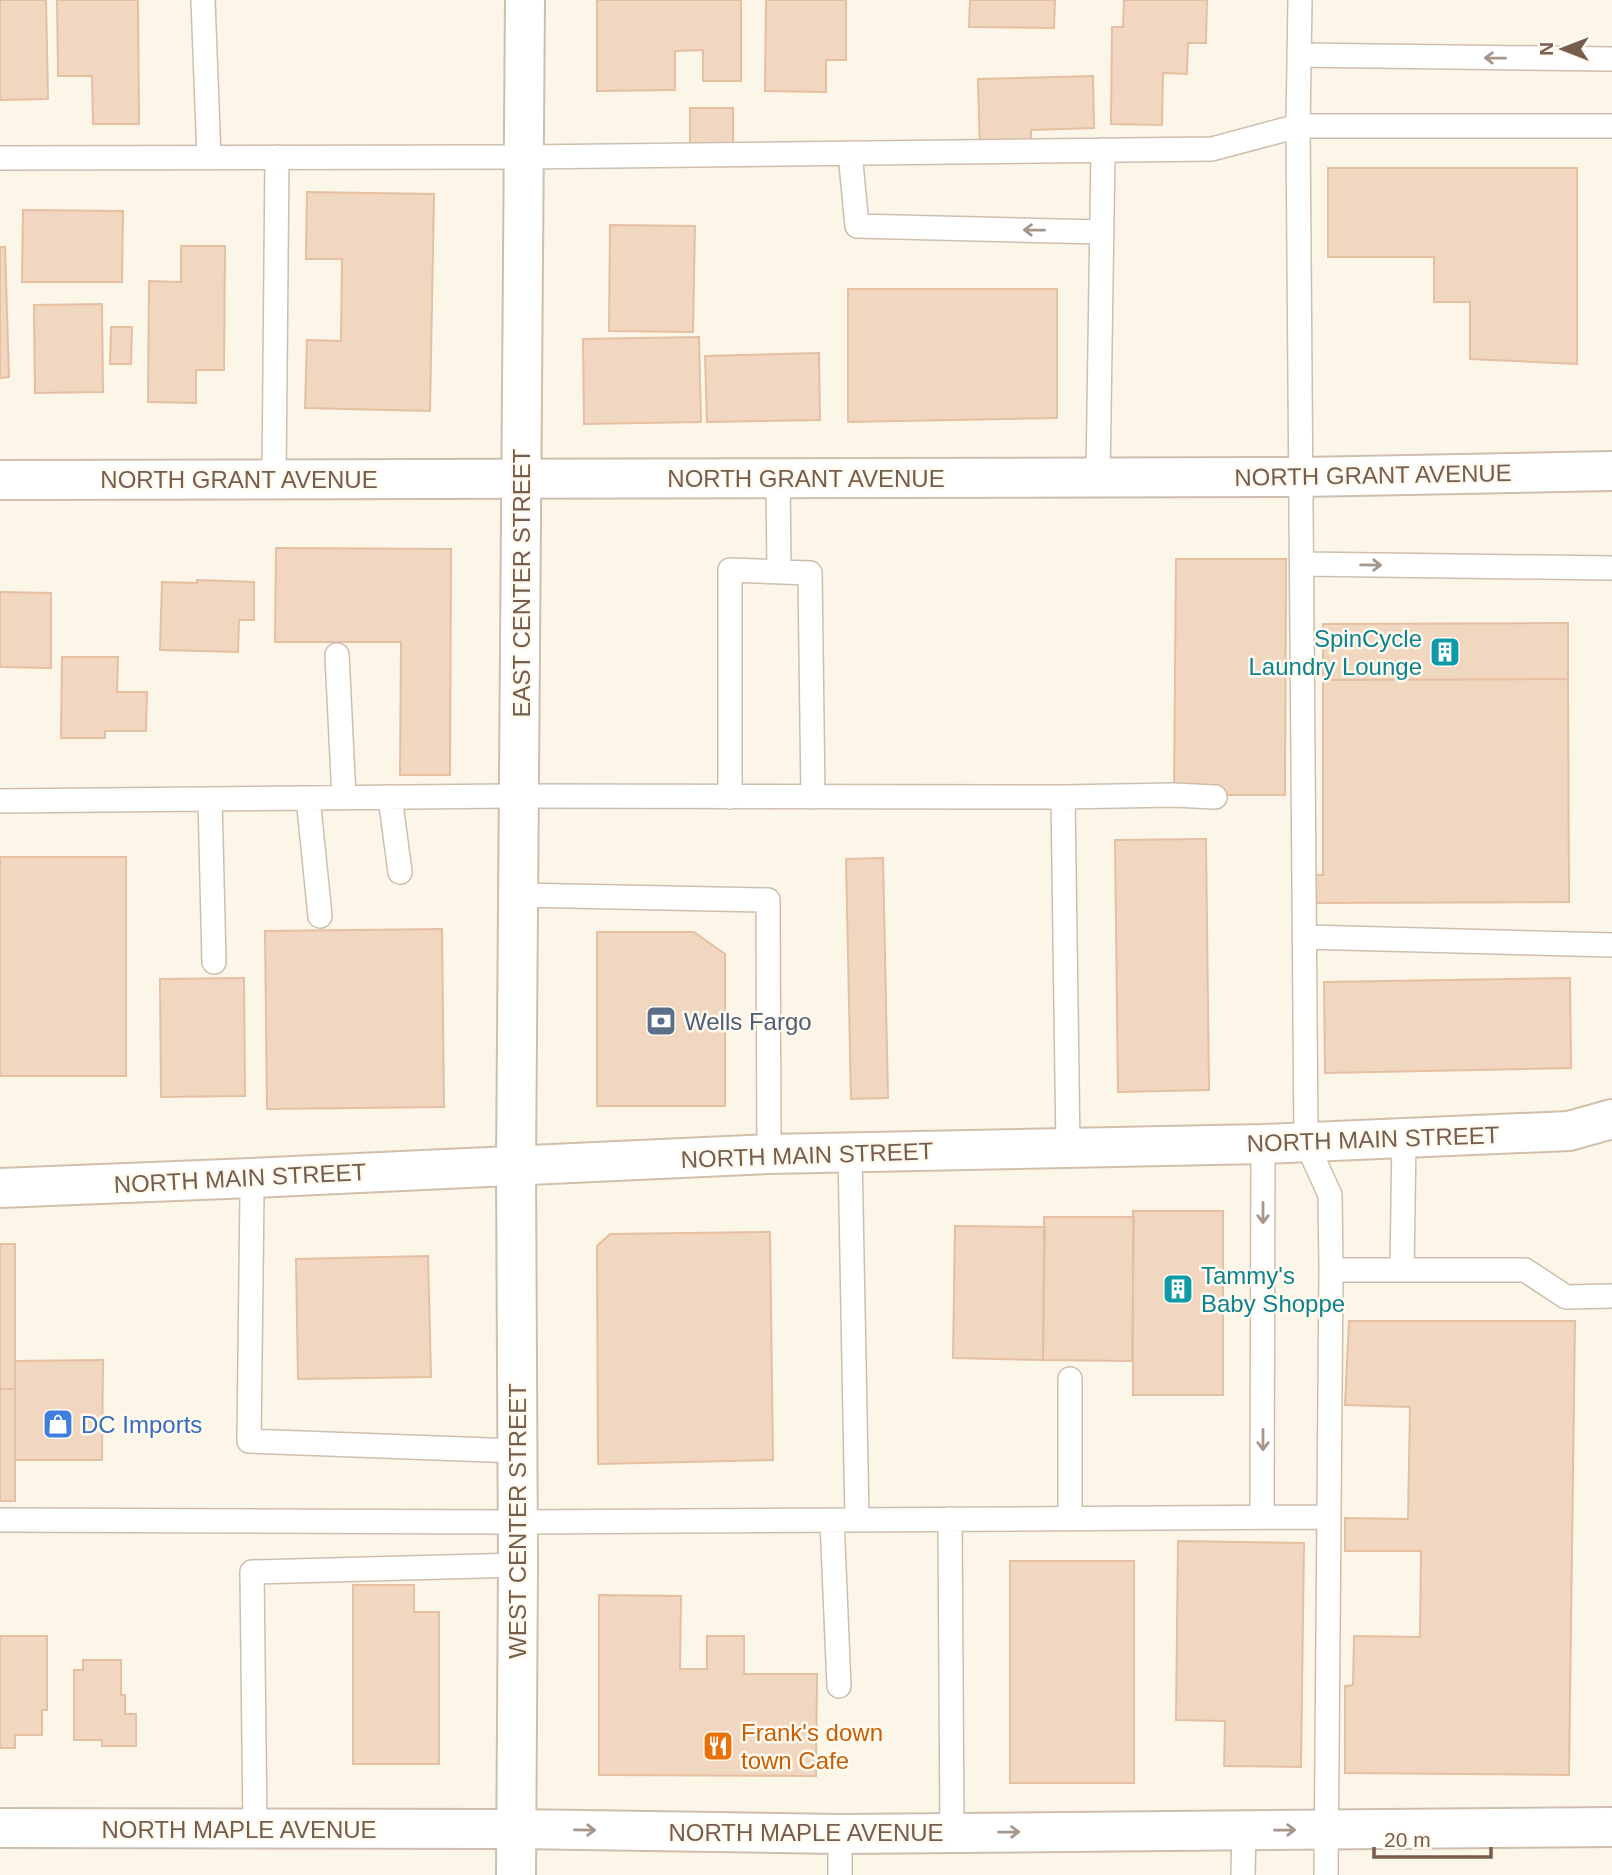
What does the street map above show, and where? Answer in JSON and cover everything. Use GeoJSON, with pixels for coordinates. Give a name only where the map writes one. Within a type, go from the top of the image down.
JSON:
{"type":"FeatureCollection","features":[{"type":"Feature","properties":{"kind":"street","name":"EAST CENTER STREET"},"geometry":{"type":"LineString","coordinates":[[516,1166],[525,0]]}},
{"type":"Feature","properties":{"kind":"street","name":"NORTH GRANT AVENUE"},"geometry":{"type":"LineString","coordinates":[[0,480],[1302,477],[1612,471]]}},
{"type":"Feature","properties":{"kind":"street","name":"NORTH MAIN STREET"},"geometry":{"type":"LineString","coordinates":[[0,1188],[769,1154],[1263,1144],[1404,1138],[1569,1130],[1612,1119]]}},
{"type":"Feature","properties":{"kind":"street","name":"WEST CENTER STREET"},"geometry":{"type":"LineString","coordinates":[[516,1166],[516,1875]]}},
{"type":"Feature","properties":{"kind":"street","name":"NORTH MAPLE AVENUE"},"geometry":{"type":"LineString","coordinates":[[0,1828],[517,1829],[840,1834],[1612,1827]]}},
{"type":"Feature","properties":{"kind":"lane"},"geometry":{"type":"LineString","coordinates":[[203,0],[209,158]]}},
{"type":"Feature","properties":{"kind":"lane"},"geometry":{"type":"LineString","coordinates":[[1300,0],[1298,126],[1306,1142],[1330,1195],[1326,1875]]}},
{"type":"Feature","properties":{"kind":"lane"},"geometry":{"type":"LineString","coordinates":[[1299,55],[1612,59]]}},
{"type":"Feature","properties":{"kind":"lane"},"geometry":{"type":"LineString","coordinates":[[0,158],[524,158],[1212,149],[1298,126],[1612,126]]}},
{"type":"Feature","properties":{"kind":"lane"},"geometry":{"type":"LineString","coordinates":[[1098,477],[1103,150]]}},
{"type":"Feature","properties":{"kind":"lane"},"geometry":{"type":"LineString","coordinates":[[850,153],[857,226],[1102,232]]}},
{"type":"Feature","properties":{"kind":"lane"},"geometry":{"type":"LineString","coordinates":[[274,479],[277,158]]}},
{"type":"Feature","properties":{"kind":"lane"},"geometry":{"type":"LineString","coordinates":[[778,478],[779,572]]}},
{"type":"Feature","properties":{"kind":"lane"},"geometry":{"type":"LineString","coordinates":[[1303,564],[1612,568]]}},
{"type":"Feature","properties":{"kind":"lane"},"geometry":{"type":"LineString","coordinates":[[730,797],[730,570],[810,573],[813,797]]}},
{"type":"Feature","properties":{"kind":"lane"},"geometry":{"type":"LineString","coordinates":[[337,655],[344,798]]}},
{"type":"Feature","properties":{"kind":"lane"},"geometry":{"type":"LineString","coordinates":[[0,801],[520,796],[1063,797],[1174,794],[1215,797]]}},
{"type":"Feature","properties":{"kind":"lane"},"geometry":{"type":"LineString","coordinates":[[390,797],[400,872]]}},
{"type":"Feature","properties":{"kind":"lane"},"geometry":{"type":"LineString","coordinates":[[1063,797],[1068,1148]]}},
{"type":"Feature","properties":{"kind":"lane"},"geometry":{"type":"LineString","coordinates":[[308,798],[320,916]]}},
{"type":"Feature","properties":{"kind":"lane"},"geometry":{"type":"LineString","coordinates":[[210,799],[214,961]]}},
{"type":"Feature","properties":{"kind":"lane"},"geometry":{"type":"LineString","coordinates":[[519,895],[768,900],[769,1154]]}},
{"type":"Feature","properties":{"kind":"lane"},"geometry":{"type":"LineString","coordinates":[[1305,937],[1612,945]]}},
{"type":"Feature","properties":{"kind":"lane"},"geometry":{"type":"LineString","coordinates":[[1402,1270],[1404,1138]]}},
{"type":"Feature","properties":{"kind":"lane"},"geometry":{"type":"LineString","coordinates":[[1262,1516],[1263,1144]]}},
{"type":"Feature","properties":{"kind":"lane"},"geometry":{"type":"LineString","coordinates":[[850,1152],[857,1520]]}},
{"type":"Feature","properties":{"kind":"lane"},"geometry":{"type":"LineString","coordinates":[[251,1178],[249,1441],[518,1451]]}},
{"type":"Feature","properties":{"kind":"lane"},"geometry":{"type":"LineString","coordinates":[[1331,1270],[1525,1270],[1566,1297],[1612,1296]]}},
{"type":"Feature","properties":{"kind":"lane"},"geometry":{"type":"LineString","coordinates":[[1070,1379],[1070,1518]]}},
{"type":"Feature","properties":{"kind":"lane"},"geometry":{"type":"LineString","coordinates":[[0,1520],[518,1522],[1328,1517]]}},
{"type":"Feature","properties":{"kind":"lane"},"geometry":{"type":"LineString","coordinates":[[950,1519],[951,1833]]}},
{"type":"Feature","properties":{"kind":"lane"},"geometry":{"type":"LineString","coordinates":[[832,1520],[839,1686]]}},
{"type":"Feature","properties":{"kind":"lane"},"geometry":{"type":"LineString","coordinates":[[255,1829],[252,1572],[518,1565]]}},
{"type":"Feature","properties":{"kind":"lane"},"geometry":{"type":"LineString","coordinates":[[1243,1875],[1244,1830]]}},
{"type":"Feature","properties":{"kind":"lane"},"geometry":{"type":"LineString","coordinates":[[840,1834],[840,1875]]}},
{"type":"Feature","properties":{"kind":"building"},"geometry":{"type":"Polygon","coordinates":[[[0,0],[46,0],[48,99],[0,100],[0,0]]]}},
{"type":"Feature","properties":{"kind":"building"},"geometry":{"type":"Polygon","coordinates":[[[57,0],[138,0],[139,124],[93,124],[92,76],[58,76],[57,0]]]}},
{"type":"Feature","properties":{"kind":"building"},"geometry":{"type":"Polygon","coordinates":[[[597,0],[741,0],[741,81],[703,81],[703,50],[675,51],[675,90],[597,91],[597,0]]]}},
{"type":"Feature","properties":{"kind":"building"},"geometry":{"type":"Polygon","coordinates":[[[766,0],[846,0],[846,60],[826,60],[826,92],[765,91],[766,0]]]}},
{"type":"Feature","properties":{"kind":"building"},"geometry":{"type":"Polygon","coordinates":[[[970,0],[1055,0],[1054,28],[969,27],[970,0]]]}},
{"type":"Feature","properties":{"kind":"building"},"geometry":{"type":"Polygon","coordinates":[[[1124,0],[1207,0],[1206,43],[1188,43],[1187,74],[1163,73],[1162,125],[1111,124],[1112,27],[1123,27],[1124,0]]]}},
{"type":"Feature","properties":{"kind":"building"},"geometry":{"type":"Polygon","coordinates":[[[1093,76],[1094,128],[1031,130],[1031,149],[980,150],[978,79],[1093,76]]]}},
{"type":"Feature","properties":{"kind":"building"},"geometry":{"type":"Polygon","coordinates":[[[690,108],[733,108],[733,155],[690,155],[690,108]]]}},
{"type":"Feature","properties":{"kind":"building"},"geometry":{"type":"Polygon","coordinates":[[[1328,168],[1577,168],[1577,364],[1470,359],[1470,302],[1434,302],[1434,257],[1328,257],[1328,168]]]}},
{"type":"Feature","properties":{"kind":"building"},"geometry":{"type":"Polygon","coordinates":[[[307,192],[434,194],[430,411],[305,408],[307,340],[341,341],[342,259],[306,259],[307,192]]]}},
{"type":"Feature","properties":{"kind":"building"},"geometry":{"type":"Polygon","coordinates":[[[23,210],[123,211],[122,282],[22,282],[23,210]]]}},
{"type":"Feature","properties":{"kind":"building"},"geometry":{"type":"Polygon","coordinates":[[[610,225],[695,226],[693,332],[609,331],[610,225]]]}},
{"type":"Feature","properties":{"kind":"building"},"geometry":{"type":"Polygon","coordinates":[[[181,246],[225,246],[224,370],[196,370],[196,403],[148,402],[149,281],[181,282],[181,246]]]}},
{"type":"Feature","properties":{"kind":"building"},"geometry":{"type":"Polygon","coordinates":[[[0,247],[5,247],[9,377],[0,378],[0,247]]]}},
{"type":"Feature","properties":{"kind":"building"},"geometry":{"type":"Polygon","coordinates":[[[848,289],[1057,289],[1057,418],[848,422],[848,289]]]}},
{"type":"Feature","properties":{"kind":"building"},"geometry":{"type":"Polygon","coordinates":[[[102,304],[103,392],[35,393],[34,305],[102,304]]]}},
{"type":"Feature","properties":{"kind":"building"},"geometry":{"type":"Polygon","coordinates":[[[111,327],[132,327],[131,364],[110,364],[111,327]]]}},
{"type":"Feature","properties":{"kind":"building"},"geometry":{"type":"Polygon","coordinates":[[[699,337],[701,422],[584,424],[583,339],[699,337]]]}},
{"type":"Feature","properties":{"kind":"building"},"geometry":{"type":"Polygon","coordinates":[[[819,353],[820,420],[707,422],[705,356],[819,353]]]}},
{"type":"Feature","properties":{"kind":"building"},"geometry":{"type":"Polygon","coordinates":[[[276,548],[451,549],[450,775],[400,775],[401,642],[275,642],[276,548]]]}},
{"type":"Feature","properties":{"kind":"building"},"geometry":{"type":"Polygon","coordinates":[[[1176,559],[1286,559],[1285,795],[1174,795],[1176,559]]]}},
{"type":"Feature","properties":{"kind":"building"},"geometry":{"type":"Polygon","coordinates":[[[197,580],[254,582],[254,620],[239,620],[238,652],[160,650],[162,582],[197,583],[197,580]]]}},
{"type":"Feature","properties":{"kind":"building"},"geometry":{"type":"Polygon","coordinates":[[[0,592],[51,593],[51,668],[0,667],[0,592]]]}},
{"type":"Feature","properties":{"kind":"building","name":"SpinCycle Laundry Lounge"},"geometry":{"type":"Polygon","coordinates":[[[1568,623],[1568,679],[1323,680],[1323,624],[1568,623]]]}},
{"type":"Feature","properties":{"kind":"building"},"geometry":{"type":"Polygon","coordinates":[[[62,657],[118,657],[117,692],[147,692],[146,731],[105,731],[105,738],[61,738],[62,657]]]}},
{"type":"Feature","properties":{"kind":"building"},"geometry":{"type":"Polygon","coordinates":[[[1568,679],[1569,902],[1308,903],[1308,875],[1323,875],[1323,680],[1568,679]]]}},
{"type":"Feature","properties":{"kind":"building"},"geometry":{"type":"Polygon","coordinates":[[[1206,839],[1209,1090],[1118,1092],[1115,840],[1206,839]]]}},
{"type":"Feature","properties":{"kind":"building"},"geometry":{"type":"Polygon","coordinates":[[[0,857],[126,857],[126,1076],[0,1076],[0,857]]]}},
{"type":"Feature","properties":{"kind":"building"},"geometry":{"type":"Polygon","coordinates":[[[883,858],[888,1098],[851,1099],[846,859],[883,858]]]}},
{"type":"Feature","properties":{"kind":"building"},"geometry":{"type":"Polygon","coordinates":[[[442,929],[444,1107],[267,1109],[265,931],[442,929]]]}},
{"type":"Feature","properties":{"kind":"building","name":"Wells Fargo"},"geometry":{"type":"Polygon","coordinates":[[[597,932],[694,932],[725,954],[725,1106],[597,1106],[597,932]]]}},
{"type":"Feature","properties":{"kind":"building"},"geometry":{"type":"Polygon","coordinates":[[[244,978],[245,1096],[161,1097],[160,979],[244,978]]]}},
{"type":"Feature","properties":{"kind":"building"},"geometry":{"type":"Polygon","coordinates":[[[1570,978],[1571,1068],[1325,1073],[1324,982],[1570,978]]]}},
{"type":"Feature","properties":{"kind":"building","name":"Tammy's Baby Shoppe"},"geometry":{"type":"Polygon","coordinates":[[[1133,1211],[1223,1211],[1223,1395],[1133,1395],[1133,1211]]]}},
{"type":"Feature","properties":{"kind":"building"},"geometry":{"type":"Polygon","coordinates":[[[1044,1217],[1134,1217],[1132,1361],[1043,1360],[1044,1217]]]}},
{"type":"Feature","properties":{"kind":"building"},"geometry":{"type":"Polygon","coordinates":[[[955,1226],[1045,1227],[1043,1360],[953,1358],[955,1226]]]}},
{"type":"Feature","properties":{"kind":"building"},"geometry":{"type":"Polygon","coordinates":[[[770,1232],[773,1460],[598,1464],[597,1246],[610,1234],[770,1232]]]}},
{"type":"Feature","properties":{"kind":"building"},"geometry":{"type":"Polygon","coordinates":[[[0,1244],[15,1244],[15,1389],[0,1389],[0,1244]]]}},
{"type":"Feature","properties":{"kind":"building"},"geometry":{"type":"Polygon","coordinates":[[[428,1256],[431,1377],[298,1379],[296,1259],[428,1256]]]}},
{"type":"Feature","properties":{"kind":"building"},"geometry":{"type":"Polygon","coordinates":[[[1349,1321],[1575,1321],[1569,1775],[1345,1773],[1345,1686],[1353,1685],[1354,1636],[1420,1637],[1421,1551],[1345,1551],[1345,1518],[1408,1519],[1410,1407],[1345,1405],[1349,1321]]]}},
{"type":"Feature","properties":{"kind":"building","name":"DC Imports"},"geometry":{"type":"Polygon","coordinates":[[[103,1360],[102,1460],[15,1460],[15,1361],[103,1360]]]}},
{"type":"Feature","properties":{"kind":"building"},"geometry":{"type":"Polygon","coordinates":[[[0,1389],[15,1389],[15,1501],[0,1501],[0,1389]]]}},
{"type":"Feature","properties":{"kind":"building"},"geometry":{"type":"Polygon","coordinates":[[[1178,1541],[1304,1543],[1301,1767],[1224,1766],[1225,1721],[1176,1720],[1178,1541]]]}},
{"type":"Feature","properties":{"kind":"building"},"geometry":{"type":"Polygon","coordinates":[[[1010,1561],[1134,1561],[1134,1783],[1010,1783],[1010,1561]]]}},
{"type":"Feature","properties":{"kind":"building"},"geometry":{"type":"Polygon","coordinates":[[[353,1585],[414,1585],[414,1612],[439,1612],[439,1764],[353,1764],[353,1585]]]}},
{"type":"Feature","properties":{"kind":"building"},"geometry":{"type":"Polygon","coordinates":[[[599,1595],[681,1596],[680,1669],[707,1669],[707,1636],[744,1636],[744,1674],[817,1674],[816,1776],[599,1775],[599,1595]]]}},
{"type":"Feature","properties":{"kind":"building"},"geometry":{"type":"Polygon","coordinates":[[[0,1636],[47,1636],[47,1710],[42,1710],[42,1735],[15,1735],[15,1748],[0,1748],[0,1636]]]}},
{"type":"Feature","properties":{"kind":"building"},"geometry":{"type":"Polygon","coordinates":[[[83,1660],[121,1660],[121,1695],[125,1695],[125,1714],[136,1714],[136,1746],[102,1746],[102,1740],[74,1740],[74,1670],[83,1670],[83,1660]]]}},
{"type":"Feature","properties":{"kind":"place","name":"SpinCycle Laundry Lounge"},"geometry":{"type":"Point","coordinates":[1445,652]}},
{"type":"Feature","properties":{"kind":"place","name":"Wells Fargo"},"geometry":{"type":"Point","coordinates":[661,1021]}},
{"type":"Feature","properties":{"kind":"place","name":"Tammy's Baby Shoppe"},"geometry":{"type":"Point","coordinates":[1178,1289]}},
{"type":"Feature","properties":{"kind":"place","name":"DC Imports"},"geometry":{"type":"Point","coordinates":[58,1424]}},
{"type":"Feature","properties":{"kind":"place","name":"Frank's down town Cafe"},"geometry":{"type":"Point","coordinates":[718,1746]}}]}
